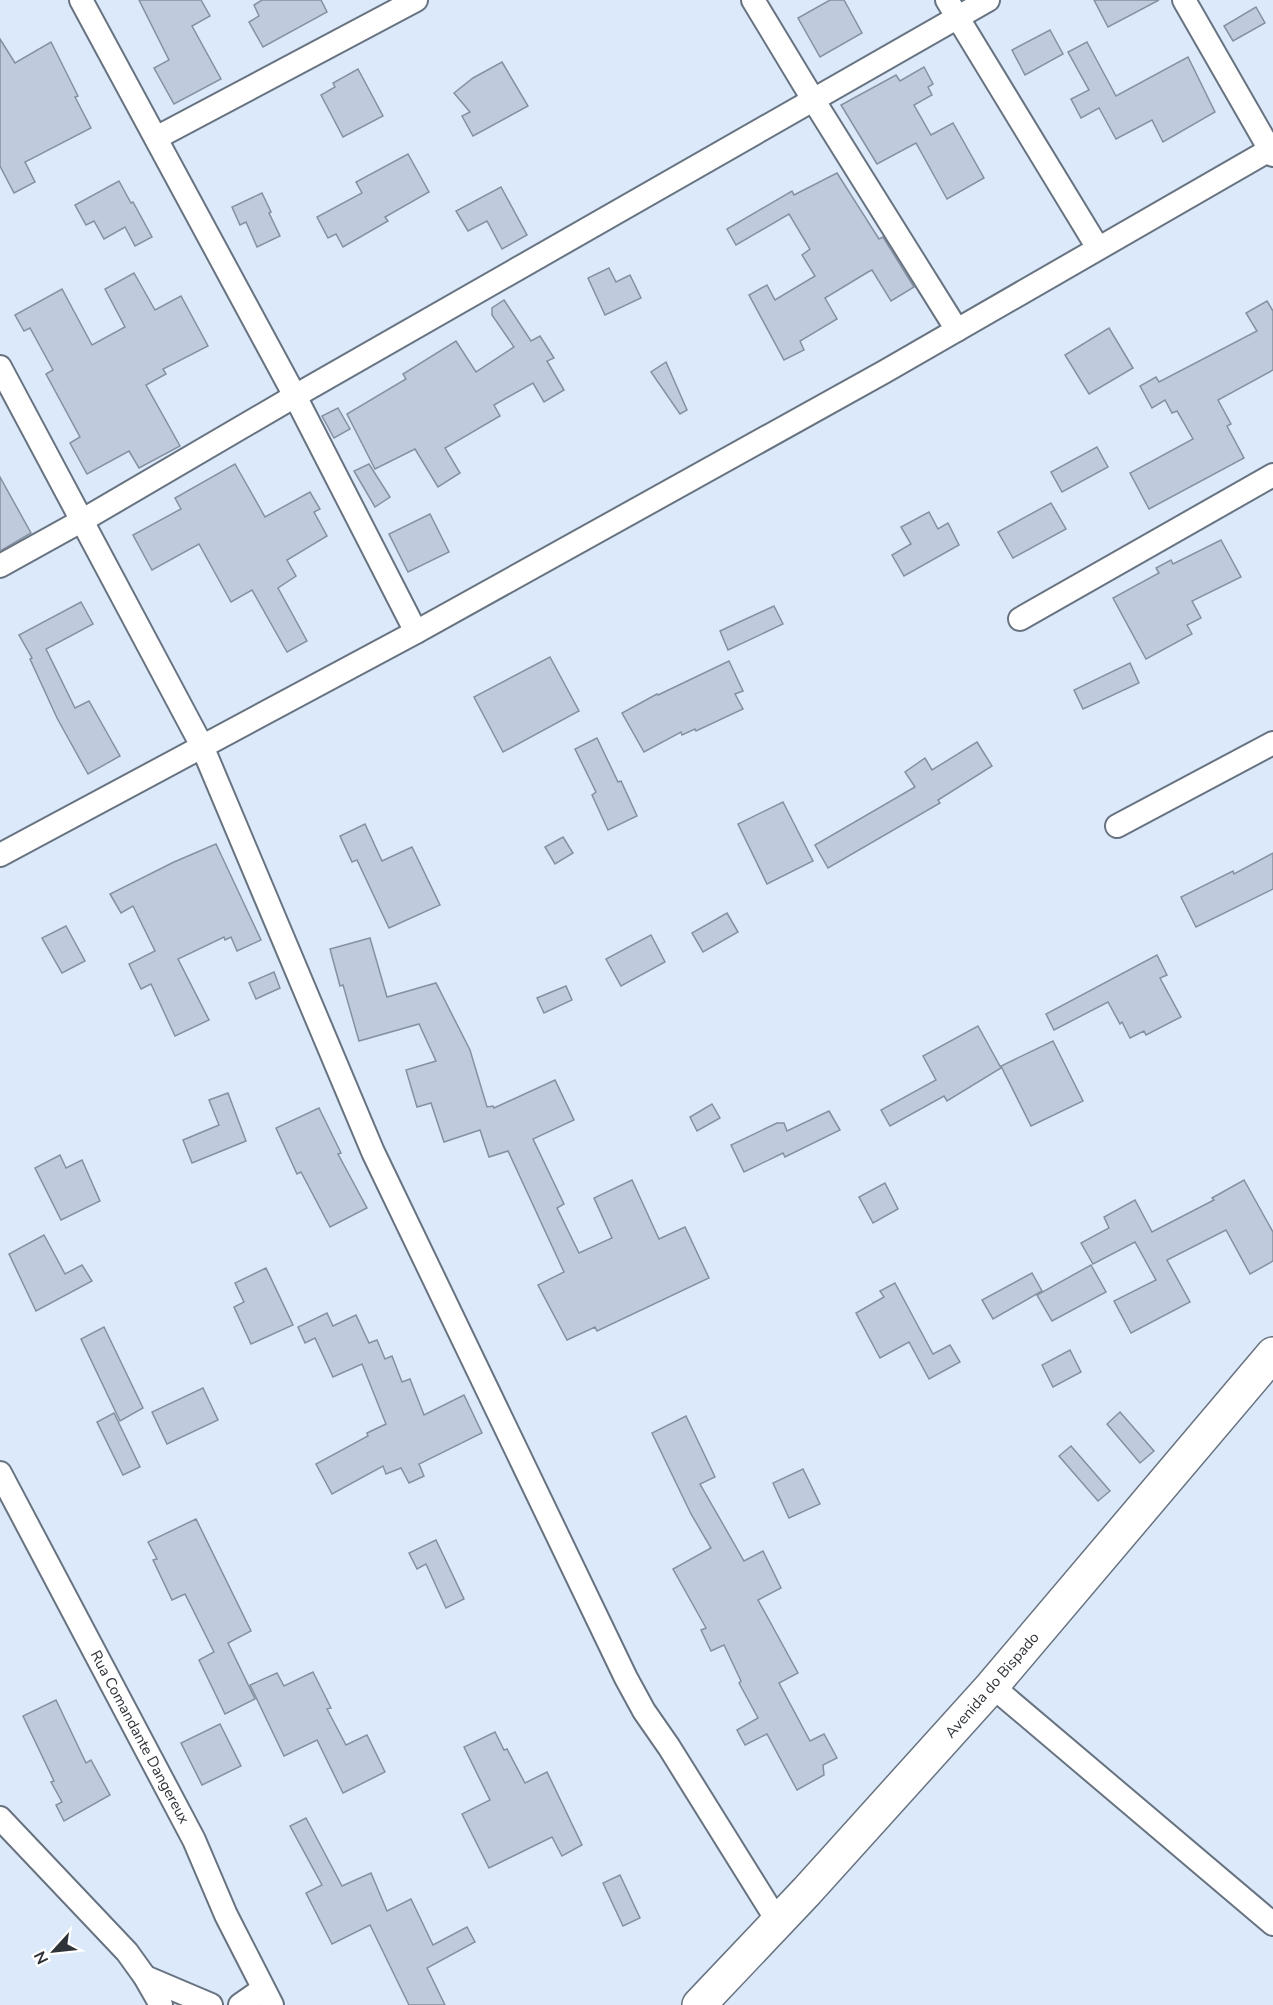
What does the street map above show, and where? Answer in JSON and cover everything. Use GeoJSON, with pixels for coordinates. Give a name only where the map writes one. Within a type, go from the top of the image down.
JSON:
{"type":"FeatureCollection","features":[{"type":"Feature","properties":{"kind":"main road","name":"Avenida do Bispado"},"geometry":{"type":"LineString","coordinates":[[699,2005],[778,1922],[992,1686],[1273,1354]]}},
{"type":"Feature","properties":{"kind":"street"},"geometry":{"type":"LineString","coordinates":[[81,0],[296,396],[417,632]]}},
{"type":"Feature","properties":{"kind":"street"},"geometry":{"type":"LineString","coordinates":[[156,138],[416,0]]}},
{"type":"Feature","properties":{"kind":"street"},"geometry":{"type":"LineString","coordinates":[[753,0],[957,330]]}},
{"type":"Feature","properties":{"kind":"street"},"geometry":{"type":"LineString","coordinates":[[0,566],[814,101],[952,9],[988,0]]}},
{"type":"Feature","properties":{"kind":"street"},"geometry":{"type":"LineString","coordinates":[[0,855],[417,632],[1272,151],[1184,0]]}},
{"type":"Feature","properties":{"kind":"street"},"geometry":{"type":"LineString","coordinates":[[952,9],[1098,248]]}},
{"type":"Feature","properties":{"kind":"street"},"geometry":{"type":"LineString","coordinates":[[0,367],[202,746],[373,1152],[626,1678],[644,1711],[669,1747],[778,1922]]}},
{"type":"Feature","properties":{"kind":"street"},"geometry":{"type":"LineString","coordinates":[[1020,619],[1273,476]]}},
{"type":"Feature","properties":{"kind":"street"},"geometry":{"type":"LineString","coordinates":[[1117,826],[1273,743]]}},
{"type":"Feature","properties":{"kind":"street","name":"Rua Comandante Dangereux"},"geometry":{"type":"LineString","coordinates":[[0,1473],[194,1840],[226,1915],[268,1997]]}},
{"type":"Feature","properties":{"kind":"street"},"geometry":{"type":"LineString","coordinates":[[992,1686],[1273,1924]]}},
{"type":"Feature","properties":{"kind":"street"},"geometry":{"type":"LineString","coordinates":[[0,1818],[127,1952],[146,1977],[161,2005]]}},
{"type":"Feature","properties":{"kind":"street"},"geometry":{"type":"LineString","coordinates":[[146,1977],[211,2005]]}},
{"type":"Feature","properties":{"kind":"street"},"geometry":{"type":"LineString","coordinates":[[240,2005],[268,1997]]}},
{"type":"Feature","properties":{"kind":"building"},"geometry":{"type":"Polygon","coordinates":[[[139,0],[201,0],[210,16],[192,26],[221,79],[174,104],[154,68],[169,60],[139,0]]]}},
{"type":"Feature","properties":{"kind":"building"},"geometry":{"type":"Polygon","coordinates":[[[262,0],[321,0],[327,12],[263,47],[249,22],[259,16],[254,5],[262,0]]]}},
{"type":"Feature","properties":{"kind":"building"},"geometry":{"type":"Polygon","coordinates":[[[830,0],[844,0],[862,33],[820,57],[798,18],[830,0]]]}},
{"type":"Feature","properties":{"kind":"building"},"geometry":{"type":"Polygon","coordinates":[[[1094,0],[1159,0],[1108,27],[1094,0]]]}},
{"type":"Feature","properties":{"kind":"building"},"geometry":{"type":"Polygon","coordinates":[[[1256,7],[1265,23],[1233,41],[1224,26],[1256,7]]]}},
{"type":"Feature","properties":{"kind":"building"},"geometry":{"type":"Polygon","coordinates":[[[1050,30],[1063,54],[1025,75],[1012,50],[1050,30]]]}},
{"type":"Feature","properties":{"kind":"building"},"geometry":{"type":"Polygon","coordinates":[[[0,39],[15,63],[51,42],[91,128],[25,162],[35,182],[14,193],[0,166],[0,39]]]}},
{"type":"Feature","properties":{"kind":"building"},"geometry":{"type":"Polygon","coordinates":[[[1087,42],[1116,96],[1188,57],[1215,112],[1163,142],[1152,120],[1116,139],[1099,108],[1081,118],[1071,99],[1089,90],[1068,52],[1087,42]]]}},
{"type":"Feature","properties":{"kind":"building"},"geometry":{"type":"Polygon","coordinates":[[[502,62],[528,106],[473,136],[462,116],[470,112],[454,93],[473,78],[502,62]]]}},
{"type":"Feature","properties":{"kind":"building"},"geometry":{"type":"Polygon","coordinates":[[[924,67],[933,84],[928,87],[932,95],[914,105],[931,135],[953,123],[984,178],[947,199],[916,143],[877,164],[841,105],[896,75],[900,81],[924,67]]]}},
{"type":"Feature","properties":{"kind":"building"},"geometry":{"type":"Polygon","coordinates":[[[358,69],[383,116],[343,137],[321,95],[335,87],[333,83],[358,69]]]}},
{"type":"Feature","properties":{"kind":"building"},"geometry":{"type":"Polygon","coordinates":[[[408,154],[429,192],[385,217],[388,221],[343,247],[336,234],[328,238],[317,217],[362,193],[356,182],[408,154]]]}},
{"type":"Feature","properties":{"kind":"building"},"geometry":{"type":"Polygon","coordinates":[[[837,173],[879,239],[883,237],[914,287],[891,301],[872,270],[868,272],[825,298],[837,319],[800,341],[804,350],[784,360],[749,295],[767,285],[775,300],[815,276],[802,255],[810,249],[789,214],[736,245],[727,229],[792,191],[794,195],[837,173]]]}},
{"type":"Feature","properties":{"kind":"building"},"geometry":{"type":"Polygon","coordinates":[[[119,181],[152,237],[135,246],[125,227],[104,239],[94,221],[86,225],[75,205],[119,181]]]}},
{"type":"Feature","properties":{"kind":"building"},"geometry":{"type":"Polygon","coordinates":[[[501,187],[527,235],[502,249],[487,221],[468,231],[456,211],[501,187]]]}},
{"type":"Feature","properties":{"kind":"building"},"geometry":{"type":"Polygon","coordinates":[[[262,193],[280,236],[257,247],[246,222],[240,225],[232,207],[262,193]]]}},
{"type":"Feature","properties":{"kind":"building"},"geometry":{"type":"Polygon","coordinates":[[[609,268],[616,282],[630,275],[641,298],[605,315],[588,278],[609,268]]]}},
{"type":"Feature","properties":{"kind":"building"},"geometry":{"type":"Polygon","coordinates":[[[134,273],[155,310],[181,296],[208,346],[163,369],[166,374],[146,385],[180,446],[139,468],[129,451],[87,474],[70,443],[80,437],[46,374],[53,370],[30,328],[24,331],[15,315],[62,289],[92,345],[125,327],[105,289],[134,273]]]}},
{"type":"Feature","properties":{"kind":"building"},"geometry":{"type":"Polygon","coordinates":[[[504,300],[531,341],[540,336],[554,358],[547,361],[564,390],[544,402],[533,383],[494,405],[500,416],[445,448],[460,473],[438,487],[415,449],[375,469],[347,414],[406,379],[403,374],[456,341],[476,372],[514,347],[492,315],[492,308],[504,300]]]}},
{"type":"Feature","properties":{"kind":"building"},"geometry":{"type":"Polygon","coordinates":[[[1267,301],[1273,311],[1273,370],[1218,400],[1231,424],[1227,426],[1244,458],[1149,509],[1130,473],[1193,439],[1177,411],[1172,413],[1165,400],[1152,408],[1140,386],[1156,377],[1159,382],[1257,331],[1246,313],[1267,301]]]}},
{"type":"Feature","properties":{"kind":"building"},"geometry":{"type":"Polygon","coordinates":[[[1109,328],[1133,368],[1089,394],[1065,355],[1109,328]]]}},
{"type":"Feature","properties":{"kind":"building"},"geometry":{"type":"Polygon","coordinates":[[[666,362],[687,410],[680,414],[651,372],[666,362]]]}},
{"type":"Feature","properties":{"kind":"building"},"geometry":{"type":"Polygon","coordinates":[[[338,408],[350,429],[334,438],[322,416],[338,408]]]}},
{"type":"Feature","properties":{"kind":"building"},"geometry":{"type":"Polygon","coordinates":[[[1097,447],[1108,467],[1062,492],[1051,472],[1097,447]]]}},
{"type":"Feature","properties":{"kind":"building"},"geometry":{"type":"Polygon","coordinates":[[[235,464],[265,517],[310,492],[320,509],[314,512],[327,536],[287,560],[296,576],[278,588],[307,641],[287,652],[252,590],[231,602],[199,544],[152,570],[133,535],[181,509],[175,498],[235,464]]]}},
{"type":"Feature","properties":{"kind":"building"},"geometry":{"type":"Polygon","coordinates":[[[369,464],[390,497],[375,507],[354,471],[369,464]]]}},
{"type":"Feature","properties":{"kind":"building"},"geometry":{"type":"Polygon","coordinates":[[[0,477],[31,533],[0,551],[0,477]]]}},
{"type":"Feature","properties":{"kind":"building"},"geometry":{"type":"Polygon","coordinates":[[[1051,503],[1066,529],[1013,558],[998,532],[1051,503]]]}},
{"type":"Feature","properties":{"kind":"building"},"geometry":{"type":"Polygon","coordinates":[[[929,512],[938,529],[948,523],[959,545],[904,576],[892,555],[911,544],[901,527],[929,512]]]}},
{"type":"Feature","properties":{"kind":"building"},"geometry":{"type":"Polygon","coordinates":[[[430,514],[449,552],[408,572],[389,534],[430,514]]]}},
{"type":"Feature","properties":{"kind":"building"},"geometry":{"type":"Polygon","coordinates":[[[1221,540],[1241,577],[1192,601],[1201,618],[1187,625],[1192,634],[1146,659],[1113,598],[1159,573],[1156,568],[1171,560],[1173,564],[1221,540]]]}},
{"type":"Feature","properties":{"kind":"building"},"geometry":{"type":"Polygon","coordinates":[[[81,602],[93,624],[46,649],[75,708],[89,701],[120,756],[88,774],[57,718],[30,659],[32,658],[19,635],[81,602]]]}},
{"type":"Feature","properties":{"kind":"building"},"geometry":{"type":"Polygon","coordinates":[[[774,606],[783,624],[728,650],[720,631],[774,606]]]}},
{"type":"Feature","properties":{"kind":"building"},"geometry":{"type":"Polygon","coordinates":[[[550,657],[579,711],[503,752],[474,697],[550,657]]]}},
{"type":"Feature","properties":{"kind":"building"},"geometry":{"type":"Polygon","coordinates":[[[729,661],[743,691],[735,694],[743,709],[696,731],[695,729],[682,735],[681,732],[644,752],[622,713],[729,661]]]}},
{"type":"Feature","properties":{"kind":"building"},"geometry":{"type":"Polygon","coordinates":[[[1130,663],[1139,683],[1083,709],[1074,690],[1130,663]]]}},
{"type":"Feature","properties":{"kind":"building"},"geometry":{"type":"Polygon","coordinates":[[[597,738],[637,816],[608,830],[592,795],[596,792],[575,749],[597,738]]]}},
{"type":"Feature","properties":{"kind":"building"},"geometry":{"type":"Polygon","coordinates":[[[977,742],[992,766],[938,800],[940,803],[828,868],[815,845],[915,787],[905,772],[925,758],[932,770],[977,742]]]}},
{"type":"Feature","properties":{"kind":"building"},"geometry":{"type":"Polygon","coordinates":[[[783,802],[813,861],[767,884],[738,824],[783,802]]]}},
{"type":"Feature","properties":{"kind":"building"},"geometry":{"type":"Polygon","coordinates":[[[365,824],[382,861],[412,847],[440,905],[389,928],[357,860],[352,862],[340,836],[365,824]]]}},
{"type":"Feature","properties":{"kind":"building"},"geometry":{"type":"Polygon","coordinates":[[[563,837],[573,853],[555,864],[545,847],[563,837]]]}},
{"type":"Feature","properties":{"kind":"building"},"geometry":{"type":"Polygon","coordinates":[[[216,844],[261,940],[237,951],[231,937],[225,940],[224,937],[178,959],[209,1020],[175,1036],[151,984],[141,989],[129,964],[155,951],[133,906],[121,913],[110,894],[216,844]]]}},
{"type":"Feature","properties":{"kind":"building"},"geometry":{"type":"Polygon","coordinates":[[[1273,853],[1273,889],[1196,927],[1181,897],[1233,871],[1234,874],[1273,853]]]}},
{"type":"Feature","properties":{"kind":"building"},"geometry":{"type":"Polygon","coordinates":[[[727,913],[738,932],[703,952],[692,933],[727,913]]]}},
{"type":"Feature","properties":{"kind":"building"},"geometry":{"type":"Polygon","coordinates":[[[66,926],[85,961],[62,973],[42,938],[66,926]]]}},
{"type":"Feature","properties":{"kind":"building"},"geometry":{"type":"Polygon","coordinates":[[[651,935],[665,962],[621,986],[606,959],[651,935]]]}},
{"type":"Feature","properties":{"kind":"building"},"geometry":{"type":"Polygon","coordinates":[[[370,938],[387,997],[436,983],[470,1050],[487,1107],[493,1106],[494,1108],[555,1080],[574,1120],[533,1139],[564,1204],[557,1208],[579,1253],[612,1238],[594,1198],[632,1180],[659,1239],[685,1227],[709,1278],[597,1331],[595,1327],[567,1340],[538,1285],[564,1272],[508,1151],[489,1157],[480,1130],[444,1142],[431,1103],[417,1107],[406,1070],[436,1061],[419,1024],[359,1041],[330,949],[370,938]]]}},
{"type":"Feature","properties":{"kind":"building"},"geometry":{"type":"Polygon","coordinates":[[[1157,955],[1167,975],[1160,978],[1181,1017],[1146,1035],[1144,1031],[1130,1038],[1108,1002],[1054,1030],[1046,1014],[1157,955]]]}},
{"type":"Feature","properties":{"kind":"building"},"geometry":{"type":"Polygon","coordinates":[[[274,972],[280,988],[256,999],[249,983],[274,972]]]}},
{"type":"Feature","properties":{"kind":"building"},"geometry":{"type":"Polygon","coordinates":[[[566,986],[572,1000],[544,1013],[537,998],[566,986]]]}},
{"type":"Feature","properties":{"kind":"building"},"geometry":{"type":"Polygon","coordinates":[[[978,1026],[1001,1068],[947,1101],[944,1096],[890,1126],[881,1110],[936,1080],[923,1056],[978,1026]]]}},
{"type":"Feature","properties":{"kind":"building"},"geometry":{"type":"Polygon","coordinates":[[[1053,1041],[1083,1101],[1031,1126],[1001,1066],[1053,1041]]]}},
{"type":"Feature","properties":{"kind":"building"},"geometry":{"type":"Polygon","coordinates":[[[228,1093],[246,1141],[192,1163],[183,1140],[219,1125],[209,1100],[228,1093]]]}},
{"type":"Feature","properties":{"kind":"building"},"geometry":{"type":"Polygon","coordinates":[[[712,1104],[720,1118],[697,1131],[690,1117],[712,1104]]]}},
{"type":"Feature","properties":{"kind":"building"},"geometry":{"type":"Polygon","coordinates":[[[319,1108],[341,1153],[338,1154],[367,1208],[330,1227],[301,1172],[297,1174],[276,1128],[319,1108]]]}},
{"type":"Feature","properties":{"kind":"building"},"geometry":{"type":"Polygon","coordinates":[[[829,1111],[840,1130],[785,1157],[783,1153],[744,1172],[731,1145],[777,1123],[784,1123],[787,1131],[829,1111]]]}},
{"type":"Feature","properties":{"kind":"building"},"geometry":{"type":"Polygon","coordinates":[[[60,1155],[66,1168],[82,1160],[100,1201],[61,1220],[35,1168],[60,1155]]]}},
{"type":"Feature","properties":{"kind":"building"},"geometry":{"type":"Polygon","coordinates":[[[1244,1180],[1273,1232],[1273,1261],[1250,1274],[1226,1230],[1167,1260],[1190,1302],[1131,1333],[1114,1301],[1156,1280],[1135,1242],[1093,1264],[1081,1243],[1109,1228],[1104,1217],[1135,1200],[1152,1232],[1214,1200],[1212,1198],[1244,1180]]]}},
{"type":"Feature","properties":{"kind":"building"},"geometry":{"type":"Polygon","coordinates":[[[885,1183],[898,1209],[873,1223],[859,1197],[885,1183]]]}},
{"type":"Feature","properties":{"kind":"building"},"geometry":{"type":"Polygon","coordinates":[[[44,1235],[65,1274],[82,1265],[92,1281],[36,1311],[9,1254],[44,1235]]]}},
{"type":"Feature","properties":{"kind":"building"},"geometry":{"type":"Polygon","coordinates":[[[1091,1265],[1106,1292],[1052,1321],[1037,1295],[1091,1265]]]}},
{"type":"Feature","properties":{"kind":"building"},"geometry":{"type":"Polygon","coordinates":[[[266,1268],[293,1325],[251,1344],[234,1307],[244,1302],[235,1283],[266,1268]]]}},
{"type":"Feature","properties":{"kind":"building"},"geometry":{"type":"Polygon","coordinates":[[[1032,1273],[1042,1291],[993,1319],[982,1300],[1032,1273]]]}},
{"type":"Feature","properties":{"kind":"building"},"geometry":{"type":"Polygon","coordinates":[[[895,1283],[933,1354],[950,1345],[960,1362],[929,1379],[909,1342],[880,1358],[856,1313],[884,1297],[880,1291],[895,1283]]]}},
{"type":"Feature","properties":{"kind":"building"},"geometry":{"type":"Polygon","coordinates":[[[327,1313],[333,1326],[356,1315],[369,1343],[377,1340],[385,1359],[392,1356],[402,1382],[410,1379],[424,1415],[464,1395],[482,1433],[419,1464],[424,1476],[409,1483],[401,1468],[386,1474],[383,1466],[332,1494],[316,1464],[386,1424],[362,1364],[333,1377],[315,1338],[305,1343],[298,1327],[327,1313]]]}},
{"type":"Feature","properties":{"kind":"building"},"geometry":{"type":"Polygon","coordinates":[[[104,1327],[143,1408],[120,1421],[81,1339],[104,1327]]]}},
{"type":"Feature","properties":{"kind":"building"},"geometry":{"type":"Polygon","coordinates":[[[1070,1350],[1081,1372],[1053,1387],[1042,1365],[1070,1350]]]}},
{"type":"Feature","properties":{"kind":"building"},"geometry":{"type":"Polygon","coordinates":[[[203,1388],[218,1420],[167,1444],[152,1412],[203,1388]]]}},
{"type":"Feature","properties":{"kind":"building"},"geometry":{"type":"Polygon","coordinates":[[[1120,1412],[1154,1451],[1140,1463],[1107,1424],[1120,1412]]]}},
{"type":"Feature","properties":{"kind":"building"},"geometry":{"type":"Polygon","coordinates":[[[114,1413],[140,1467],[123,1475],[97,1422],[114,1413]]]}},
{"type":"Feature","properties":{"kind":"building"},"geometry":{"type":"Polygon","coordinates":[[[686,1416],[715,1477],[700,1484],[744,1561],[763,1551],[781,1588],[758,1600],[798,1673],[779,1683],[810,1741],[824,1734],[837,1758],[823,1765],[824,1775],[797,1790],[767,1734],[745,1745],[737,1730],[758,1718],[739,1683],[741,1681],[724,1645],[711,1651],[701,1630],[706,1628],[673,1569],[711,1548],[691,1514],[652,1433],[686,1416]]]}},
{"type":"Feature","properties":{"kind":"building"},"geometry":{"type":"Polygon","coordinates":[[[1071,1446],[1110,1491],[1098,1501],[1059,1456],[1071,1446]]]}},
{"type":"Feature","properties":{"kind":"building"},"geometry":{"type":"Polygon","coordinates":[[[803,1469],[820,1504],[789,1518],[773,1483],[803,1469]]]}},
{"type":"Feature","properties":{"kind":"building"},"geometry":{"type":"Polygon","coordinates":[[[196,1519],[251,1631],[228,1643],[255,1699],[225,1714],[199,1660],[214,1652],[185,1594],[172,1600],[153,1560],[157,1559],[148,1542],[196,1519]]]}},
{"type":"Feature","properties":{"kind":"building"},"geometry":{"type":"Polygon","coordinates":[[[436,1540],[464,1599],[446,1608],[426,1564],[417,1569],[409,1553],[436,1540]]]}},
{"type":"Feature","properties":{"kind":"building"},"geometry":{"type":"Polygon","coordinates":[[[313,1672],[331,1708],[327,1709],[346,1745],[367,1735],[385,1772],[343,1793],[317,1740],[284,1756],[250,1685],[277,1673],[284,1686],[313,1672]]]}},
{"type":"Feature","properties":{"kind":"building"},"geometry":{"type":"Polygon","coordinates":[[[56,1700],[86,1763],[91,1760],[110,1795],[64,1821],[56,1805],[62,1802],[51,1782],[54,1781],[23,1716],[56,1700]]]}},
{"type":"Feature","properties":{"kind":"building"},"geometry":{"type":"Polygon","coordinates":[[[220,1724],[241,1766],[202,1785],[181,1743],[220,1724]]]}},
{"type":"Feature","properties":{"kind":"building"},"geometry":{"type":"Polygon","coordinates":[[[495,1732],[525,1783],[547,1772],[582,1845],[562,1856],[552,1837],[489,1868],[462,1814],[490,1800],[464,1747],[495,1732]]]}},
{"type":"Feature","properties":{"kind":"building"},"geometry":{"type":"Polygon","coordinates":[[[306,1818],[342,1886],[371,1873],[387,1911],[411,1899],[433,1945],[467,1927],[475,1942],[427,1968],[445,2005],[409,2005],[370,1925],[332,1944],[306,1893],[322,1885],[290,1826],[306,1818]]]}},
{"type":"Feature","properties":{"kind":"building"},"geometry":{"type":"Polygon","coordinates":[[[620,1875],[640,1918],[623,1926],[603,1883],[620,1875]]]}}]}
